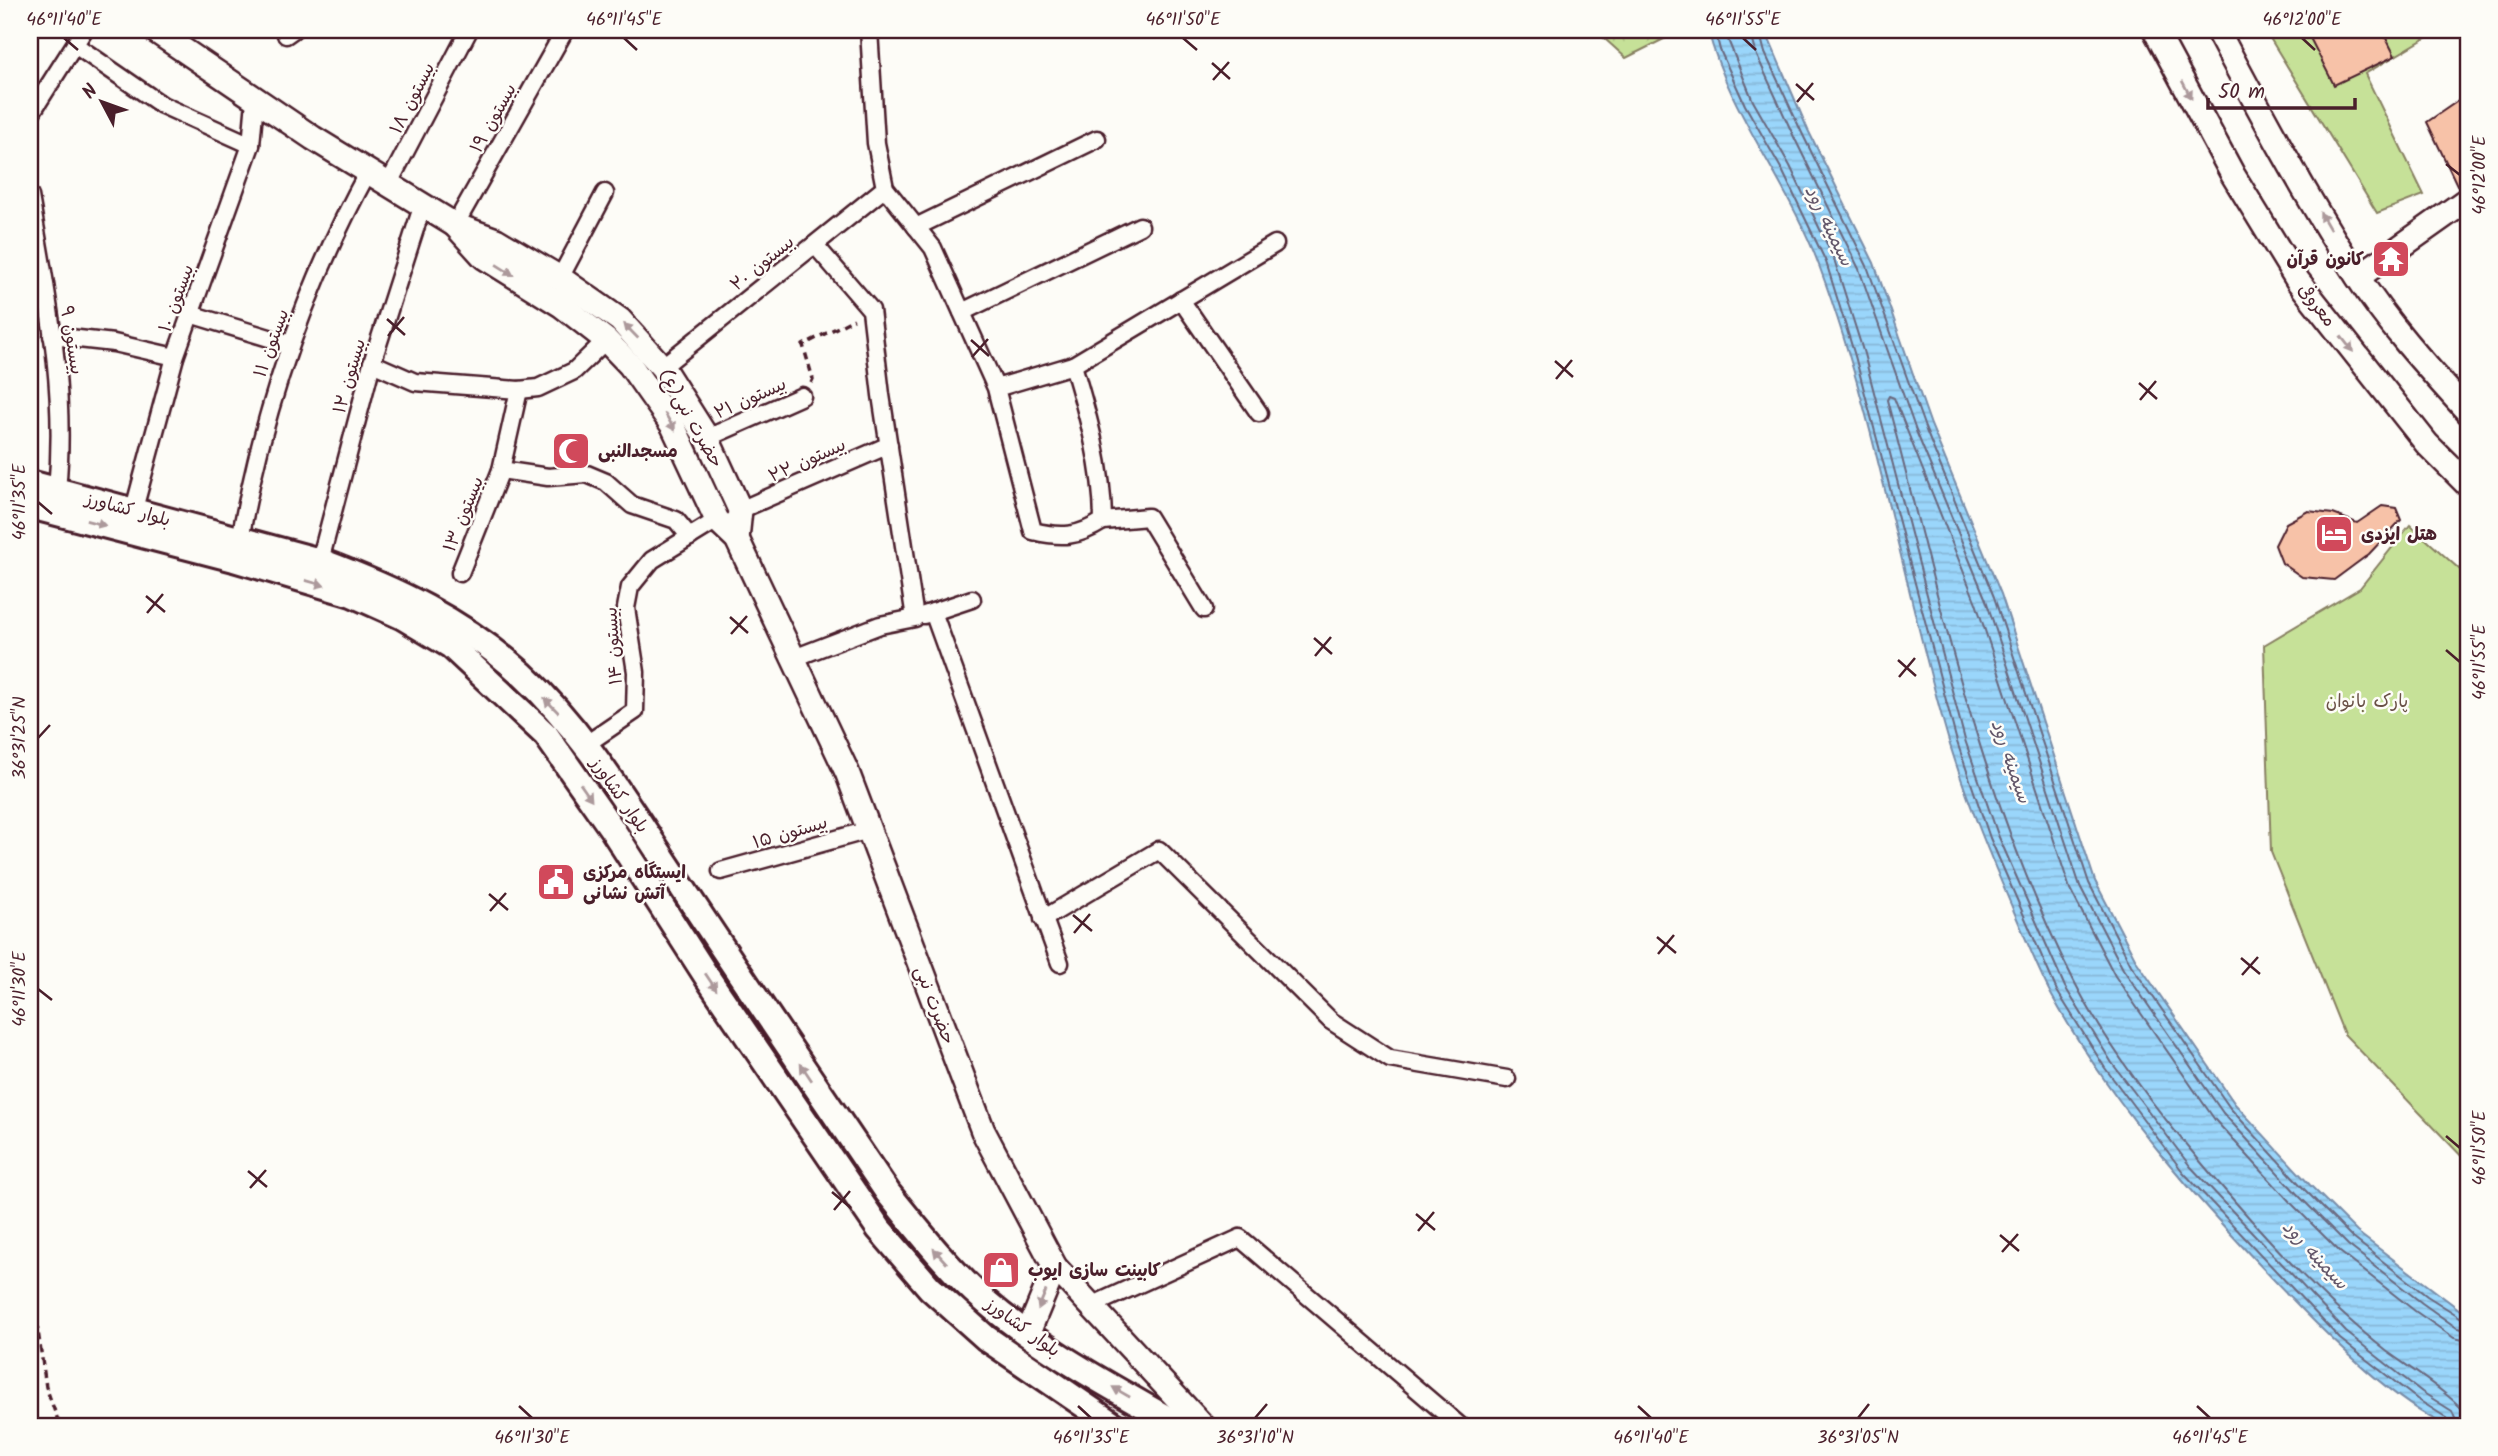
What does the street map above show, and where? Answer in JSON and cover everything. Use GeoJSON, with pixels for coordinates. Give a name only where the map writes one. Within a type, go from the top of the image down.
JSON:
{"type":"FeatureCollection","features":[{"type":"Feature","properties":{"kind":"main road","name":"بلوار کشاورز"},"geometry":{"type":"LineString","coordinates":[[30,483],[320,561],[409,596],[468,632],[522,675],[585,745],[635,815],[888,1193],[949,1265],[986,1301],[1028,1333],[1180,1426]]}},
{"type":"Feature","properties":{"kind":"main road","name":"بلوار کشاورز"},"geometry":{"type":"LineString","coordinates":[[30,506],[287,574],[352,594],[401,616],[451,646],[506,694],[545,735],[612,829],[707,977],[879,1229],[930,1288],[986,1338],[1115,1426]]}},
{"type":"Feature","properties":{"kind":"main road"},"geometry":{"type":"LineString","coordinates":[[612,829],[635,815]]}},
{"type":"Feature","properties":{"kind":"street"},"geometry":{"type":"LineString","coordinates":[[30,115],[84,30]]}},
{"type":"Feature","properties":{"kind":"street","name":"حضرت نبی(ع)"},"geometry":{"type":"LineString","coordinates":[[154,30],[255,101],[455,225],[496,240],[560,278],[620,320],[662,367],[707,438],[740,510]]}},
{"type":"Feature","properties":{"kind":"street","name":"بیستون ۱۸"},"geometry":{"type":"LineString","coordinates":[[389,183],[469,30]]}},
{"type":"Feature","properties":{"kind":"street","name":"بیستون ۱۹"},"geometry":{"type":"LineString","coordinates":[[455,225],[565,30]]}},
{"type":"Feature","properties":{"kind":"street"},"geometry":{"type":"LineString","coordinates":[[869,30],[876,143],[885,188],[933,248],[996,388],[1033,531],[1083,534],[1103,521],[1147,517],[1204,609]]}},
{"type":"Feature","properties":{"kind":"street","name":"معروفی"},"geometry":{"type":"LineString","coordinates":[[2155,30],[2234,175],[2298,281],[2427,444],[2468,485]]}},
{"type":"Feature","properties":{"kind":"street"},"geometry":{"type":"LineString","coordinates":[[2217,30],[2255,103],[2358,277],[2414,354],[2468,412]]}},
{"type":"Feature","properties":{"kind":"street"},"geometry":{"type":"LineString","coordinates":[[75,45],[162,105],[251,145]]}},
{"type":"Feature","properties":{"kind":"street","name":"بیستون ۱۰"},"geometry":{"type":"LineString","coordinates":[[134,509],[175,357],[251,145],[255,101]]}},
{"type":"Feature","properties":{"kind":"street"},"geometry":{"type":"LineString","coordinates":[[916,227],[1097,139]]}},
{"type":"Feature","properties":{"kind":"street","name":"بیستون ۱۱"},"geometry":{"type":"LineString","coordinates":[[240,540],[267,413],[289,344],[344,215],[369,170]]}},
{"type":"Feature","properties":{"kind":"street","name":"بیستون ۲۰"},"geometry":{"type":"LineString","coordinates":[[662,367],[885,188]]}},
{"type":"Feature","properties":{"kind":"street"},"geometry":{"type":"LineString","coordinates":[[560,278],[605,193]]}},
{"type":"Feature","properties":{"kind":"street","name":"بیستون ۹"},"geometry":{"type":"LineString","coordinates":[[30,197],[60,381],[61,450],[57,490]]}},
{"type":"Feature","properties":{"kind":"street"},"geometry":{"type":"LineString","coordinates":[[2358,277],[2468,199]]}},
{"type":"Feature","properties":{"kind":"street","name":"بیستون ۱۲"},"geometry":{"type":"LineString","coordinates":[[320,561],[372,363],[423,204]]}},
{"type":"Feature","properties":{"kind":"street","name":"حضرت نبی(ع)"},"geometry":{"type":"LineString","coordinates":[[455,225],[484,257],[561,305],[606,340],[650,389],[673,426],[717,520],[737,539]]}},
{"type":"Feature","properties":{"kind":"street"},"geometry":{"type":"LineString","coordinates":[[962,312],[1140,226]]}},
{"type":"Feature","properties":{"kind":"street"},"geometry":{"type":"LineString","coordinates":[[996,388],[1073,365],[1275,244]]}},
{"type":"Feature","properties":{"kind":"street"},"geometry":{"type":"LineString","coordinates":[[815,245],[871,310],[915,618]]}},
{"type":"Feature","properties":{"kind":"street"},"geometry":{"type":"LineString","coordinates":[[1181,300],[1259,413]]}},
{"type":"Feature","properties":{"kind":"street"},"geometry":{"type":"LineString","coordinates":[[190,314],[289,344]]}},
{"type":"Feature","properties":{"kind":"street"},"geometry":{"type":"LineString","coordinates":[[52,336],[114,343],[175,357]]}},
{"type":"Feature","properties":{"kind":"street"},"geometry":{"type":"LineString","coordinates":[[372,363],[415,382],[519,390],[538,388],[574,371],[606,340]]}},
{"type":"Feature","properties":{"kind":"street"},"geometry":{"type":"LineString","coordinates":[[1073,365],[1091,436],[1103,500],[1103,521]]}},
{"type":"Feature","properties":{"kind":"street"},"geometry":{"type":"LineString","coordinates":[[501,470],[519,390]]}},
{"type":"Feature","properties":{"kind":"street","name":"بیستون ۲۱"},"geometry":{"type":"LineString","coordinates":[[707,438],[802,396]]}},
{"type":"Feature","properties":{"kind":"street","name":"بیستون ۲۲"},"geometry":{"type":"LineString","coordinates":[[740,510],[889,445]]}},
{"type":"Feature","properties":{"kind":"street","name":"بیستون ۱۳"},"geometry":{"type":"LineString","coordinates":[[460,573],[501,470],[548,477],[587,474],[606,482],[632,505],[676,520],[690,537]]}},
{"type":"Feature","properties":{"kind":"street"},"geometry":{"type":"LineString","coordinates":[[737,539],[740,510]]}},
{"type":"Feature","properties":{"kind":"street","name":"بیستون ۱۴"},"geometry":{"type":"LineString","coordinates":[[585,745],[635,711],[636,672],[626,608],[630,587],[652,560],[717,520]]}},
{"type":"Feature","properties":{"kind":"street","name":"حضرت نبی"},"geometry":{"type":"LineString","coordinates":[[737,539],[847,772],[983,1131],[1055,1267],[1203,1426]]}},
{"type":"Feature","properties":{"kind":"street"},"geometry":{"type":"LineString","coordinates":[[794,658],[880,625],[915,618],[972,599]]}},
{"type":"Feature","properties":{"kind":"street"},"geometry":{"type":"LineString","coordinates":[[933,612],[1060,963]]}},
{"type":"Feature","properties":{"kind":"street","name":"بیستون ۱۵"},"geometry":{"type":"LineString","coordinates":[[721,871],[869,830]]}},
{"type":"Feature","properties":{"kind":"street"},"geometry":{"type":"LineString","coordinates":[[1043,919],[1159,850],[1331,1021],[1390,1059],[1507,1079]]}},
{"type":"Feature","properties":{"kind":"street"},"geometry":{"type":"LineString","coordinates":[[1091,1306],[1240,1238],[1460,1426]]}},
{"type":"Feature","properties":{"kind":"street"},"geometry":{"type":"LineString","coordinates":[[1028,1333],[1055,1267]]}},
{"type":"Feature","properties":{"kind":"path","name":"بیستون ۲۱"},"geometry":{"type":"LineString","coordinates":[[802,396],[813,379],[803,345],[871,310]]}},
{"type":"Feature","properties":{"kind":"path"},"geometry":{"type":"LineString","coordinates":[[30,1275],[46,1387],[60,1426]]}},
{"type":"Feature","properties":{"kind":"green space"},"geometry":{"type":"Polygon","coordinates":[[[1595,30],[1677,30],[1678,32],[1626,58],[1595,30]]]}},
{"type":"Feature","properties":{"kind":"green space"},"geometry":{"type":"Polygon","coordinates":[[[2265,30],[2439,30],[2365,74],[2424,195],[2377,213],[2265,30]]]}},
{"type":"Feature","properties":{"kind":"green space","name":"پارک بانوان"},"geometry":{"type":"Polygon","coordinates":[[[2410,525],[2468,577],[2468,1163],[2344,1034],[2271,852],[2264,645],[2360,588],[2410,525]]]}},
{"type":"Feature","properties":{"kind":"water","name":"سیمینه رود"},"geometry":{"type":"Polygon","coordinates":[[[1708,30],[1765,30],[1808,130],[1874,263],[1931,425],[2001,594],[2095,881],[2137,962],[2235,1104],[2310,1185],[2357,1232],[2468,1316],[2468,1426],[2444,1424],[2407,1402],[2348,1353],[2298,1305],[2165,1159],[2105,1080],[2052,996],[1989,851],[1950,745],[1858,385],[1820,268],[1793,208],[1745,121],[1718,61],[1708,30]]]}},
{"type":"Feature","properties":{"kind":"building"},"geometry":{"type":"Polygon","coordinates":[[[2306,30],[2382,30],[2395,56],[2334,85],[2306,30]]]}},
{"type":"Feature","properties":{"kind":"building"},"geometry":{"type":"Polygon","coordinates":[[[2468,94],[2468,177],[2457,185],[2427,122],[2468,94]]]}},
{"type":"Feature","properties":{"kind":"building","name":"هتل ایزدی"},"geometry":{"type":"Polygon","coordinates":[[[2382,506],[2396,508],[2401,520],[2369,554],[2334,580],[2302,577],[2282,563],[2275,545],[2286,523],[2308,511],[2333,514],[2357,523],[2382,506]]]}},
{"type":"Feature","properties":{"kind":"place","name":"کانون قرآن"},"geometry":{"type":"Point","coordinates":[2391,259]}},
{"type":"Feature","properties":{"kind":"place","name":"مسجدالنبی"},"geometry":{"type":"Point","coordinates":[571,451]}},
{"type":"Feature","properties":{"kind":"place","name":"هتل ایزدی"},"geometry":{"type":"Point","coordinates":[2334,534]}},
{"type":"Feature","properties":{"kind":"place","name":"ایستگاه مرکزی آتش نشانی"},"geometry":{"type":"Point","coordinates":[556,882]}},
{"type":"Feature","properties":{"kind":"place","name":"کابینت سازی ایوب"},"geometry":{"type":"Point","coordinates":[1001,1270]}}]}
